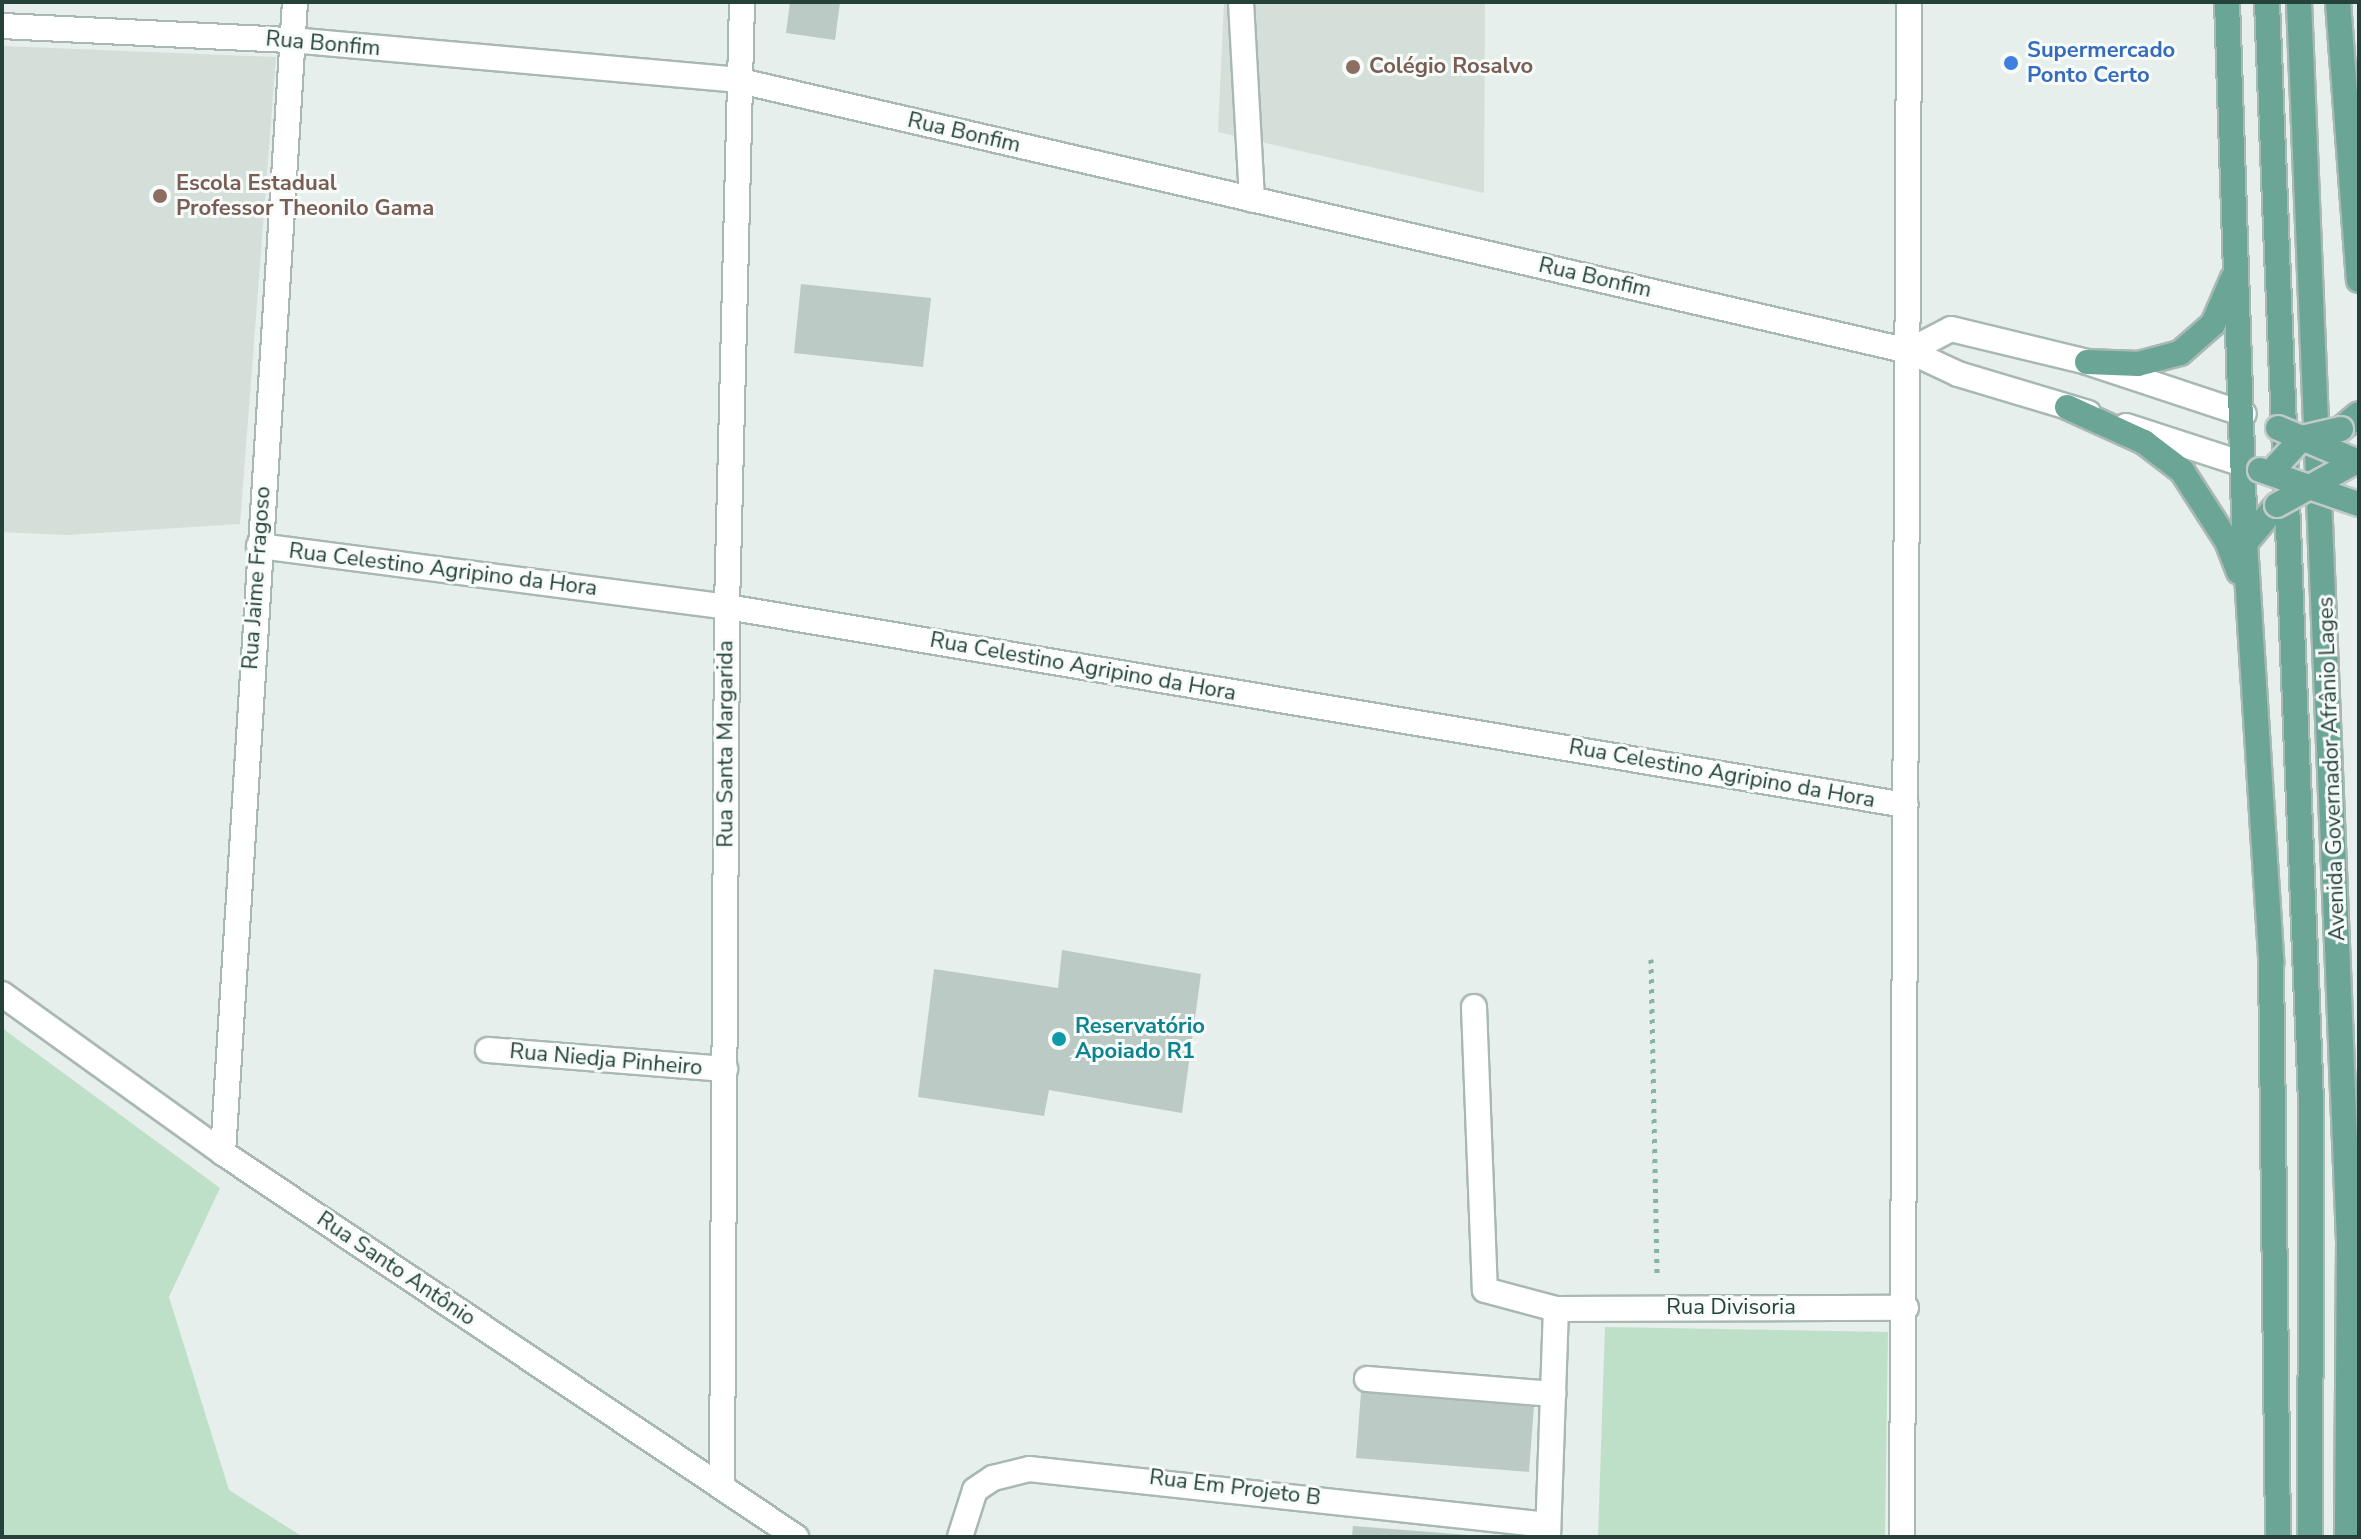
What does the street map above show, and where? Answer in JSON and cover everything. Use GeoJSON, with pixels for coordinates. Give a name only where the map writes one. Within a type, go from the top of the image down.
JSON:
{"type":"FeatureCollection","features":[{"type":"Feature","properties":{"kind":"main road"},"geometry":{"type":"LineString","coordinates":[[2227,2],[2244,414],[2258,469],[2245,543],[2271,962],[2278,1537]]}},
{"type":"Feature","properties":{"kind":"main road","name":"Avenida Governador Afrânio Lages"},"geometry":{"type":"LineString","coordinates":[[2267,2],[2311,1104],[2310,1537]]}},
{"type":"Feature","properties":{"kind":"main road","name":"Avenida Governador Afrânio Lages"},"geometry":{"type":"LineString","coordinates":[[2299,2],[2349,1243],[2347,1537]]}},
{"type":"Feature","properties":{"kind":"main road"},"geometry":{"type":"LineString","coordinates":[[2338,2],[2359,280]]}},
{"type":"Feature","properties":{"kind":"main road"},"geometry":{"type":"LineString","coordinates":[[2087,362],[2138,364],[2180,353],[2213,324],[2237,260]]}},
{"type":"Feature","properties":{"kind":"main road"},"geometry":{"type":"LineString","coordinates":[[2067,407],[2144,442],[2182,471],[2227,541],[2249,598]]}},
{"type":"Feature","properties":{"kind":"main road"},"geometry":{"type":"LineString","coordinates":[[2244,414],[2358,461]]}},
{"type":"Feature","properties":{"kind":"main road"},"geometry":{"type":"LineString","coordinates":[[2258,469],[2302,438],[2350,422]]}},
{"type":"Feature","properties":{"kind":"main road"},"geometry":{"type":"LineString","coordinates":[[2245,543],[2277,505],[2358,461]]}},
{"type":"Feature","properties":{"kind":"main road"},"geometry":{"type":"LineString","coordinates":[[2258,469],[2358,504]]}},
{"type":"Feature","properties":{"kind":"street","name":"Rua Jaime Fragoso"},"geometry":{"type":"LineString","coordinates":[[223,1153],[295,2]]}},
{"type":"Feature","properties":{"kind":"street","name":"Rua Santa Margarida"},"geometry":{"type":"LineString","coordinates":[[722,1486],[727,607],[736,80],[742,2]]}},
{"type":"Feature","properties":{"kind":"street"},"geometry":{"type":"LineString","coordinates":[[1241,2],[1252,200]]}},
{"type":"Feature","properties":{"kind":"street"},"geometry":{"type":"LineString","coordinates":[[1902,1537],[1906,1308],[1909,2]]}},
{"type":"Feature","properties":{"kind":"street","name":"Rua Bonfim"},"geometry":{"type":"LineString","coordinates":[[2,26],[292,40],[736,80],[1909,351],[1958,374],[2258,469]]}},
{"type":"Feature","properties":{"kind":"street"},"geometry":{"type":"LineString","coordinates":[[1909,351],[1951,329],[2087,362],[2244,414]]}},
{"type":"Feature","properties":{"kind":"street","name":"Rua Celestino Agripino da Hora"},"geometry":{"type":"LineString","coordinates":[[259,546],[727,607],[1905,805]]}},
{"type":"Feature","properties":{"kind":"street","name":"Rua Santo Antônio"},"geometry":{"type":"LineString","coordinates":[[2,994],[223,1153],[796,1537]]}},
{"type":"Feature","properties":{"kind":"street","name":"Rua Divisoria"},"geometry":{"type":"LineString","coordinates":[[1474,1007],[1485,1290],[1556,1309],[1906,1308]]}},
{"type":"Feature","properties":{"kind":"street","name":"Rua Niedja Pinheiro"},"geometry":{"type":"LineString","coordinates":[[488,1050],[725,1069]]}},
{"type":"Feature","properties":{"kind":"street"},"geometry":{"type":"LineString","coordinates":[[1548,1531],[1556,1309]]}},
{"type":"Feature","properties":{"kind":"street"},"geometry":{"type":"LineString","coordinates":[[1367,1379],[1553,1394]]}},
{"type":"Feature","properties":{"kind":"street","name":"Rua Em Projeto B"},"geometry":{"type":"LineString","coordinates":[[960,1537],[975,1490],[993,1478],[1029,1469],[1548,1531]]}},
{"type":"Feature","properties":{"kind":"path"},"geometry":{"type":"LineString","coordinates":[[1651,959],[1657,1308]]}},
{"type":"Feature","properties":{"kind":"shaded area","name":"Colégio Rosalvo"},"geometry":{"type":"Polygon","coordinates":[[[1224,2],[1485,2],[1484,193],[1218,132],[1224,2]]]}},
{"type":"Feature","properties":{"kind":"shaded area","name":"Escola Estadual Professor Theonilo Gama"},"geometry":{"type":"Polygon","coordinates":[[[2,46],[276,57],[240,524],[66,535],[2,532],[2,46]]]}},
{"type":"Feature","properties":{"kind":"green space"},"geometry":{"type":"Polygon","coordinates":[[[2,1028],[220,1188],[169,1297],[229,1490],[303,1537],[2,1537],[2,1028]]]}},
{"type":"Feature","properties":{"kind":"green space"},"geometry":{"type":"Polygon","coordinates":[[[1605,1327],[1888,1332],[1885,1537],[1598,1537],[1605,1327]]]}},
{"type":"Feature","properties":{"kind":"building"},"geometry":{"type":"Polygon","coordinates":[[[790,2],[840,2],[835,40],[786,33],[790,2]]]}},
{"type":"Feature","properties":{"kind":"building"},"geometry":{"type":"Polygon","coordinates":[[[801,284],[931,298],[923,367],[794,353],[801,284]]]}},
{"type":"Feature","properties":{"kind":"building","name":"Reservatório Apoiado R1"},"geometry":{"type":"Polygon","coordinates":[[[1062,950],[1201,974],[1182,1113],[1049,1090],[1044,1116],[918,1097],[934,969],[1058,988],[1062,950]]]}},
{"type":"Feature","properties":{"kind":"building"},"geometry":{"type":"Polygon","coordinates":[[[1361,1392],[1534,1406],[1529,1472],[1356,1458],[1361,1392]]]}},
{"type":"Feature","properties":{"kind":"building"},"geometry":{"type":"Polygon","coordinates":[[[1353,1526],[1469,1535],[1469,1537],[1352,1537],[1353,1526]]]}},
{"type":"Feature","properties":{"kind":"place","name":"Supermercado Ponto Certo"},"geometry":{"type":"Point","coordinates":[2011,63]}},
{"type":"Feature","properties":{"kind":"place","name":"Colégio Rosalvo"},"geometry":{"type":"Point","coordinates":[1353,67]}},
{"type":"Feature","properties":{"kind":"place","name":"Escola Estadual Professor Theonilo Gama"},"geometry":{"type":"Point","coordinates":[160,196]}},
{"type":"Feature","properties":{"kind":"place","name":"Reservatório Apoiado R1"},"geometry":{"type":"Point","coordinates":[1059,1039]}}]}
